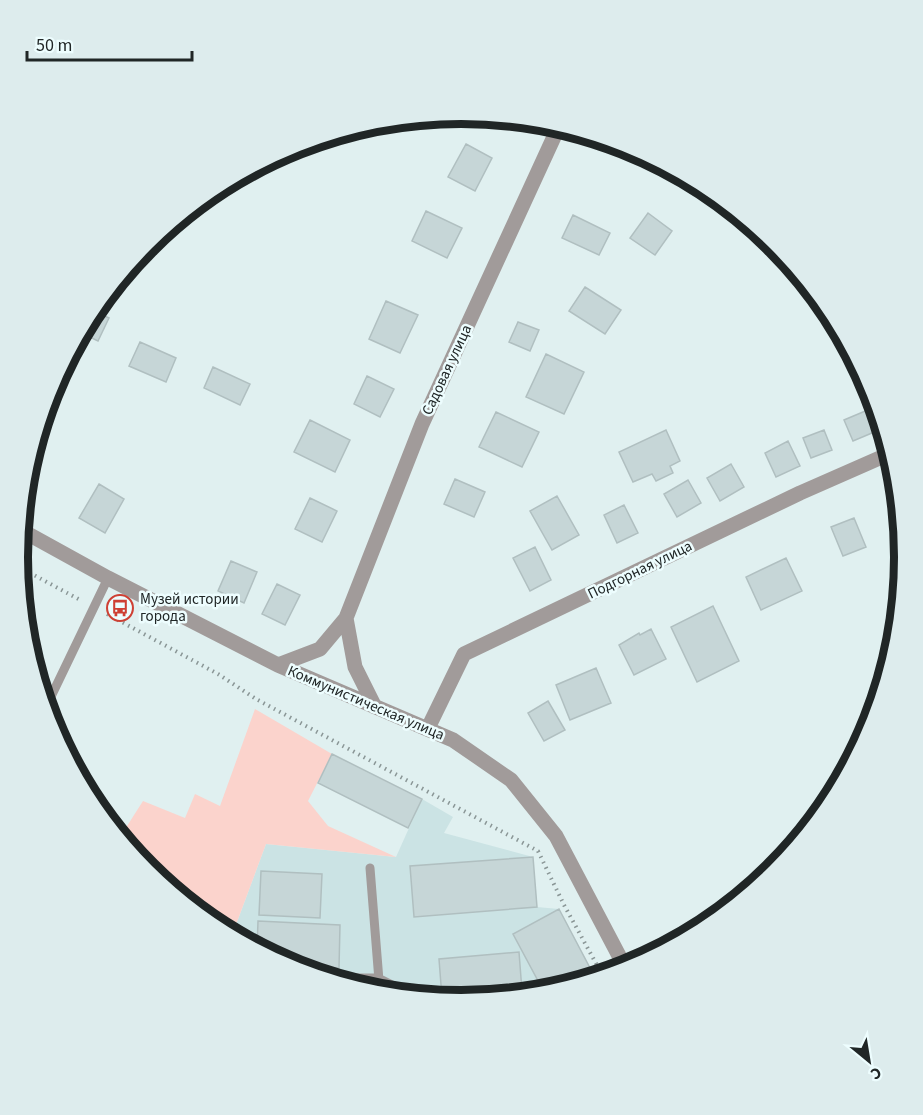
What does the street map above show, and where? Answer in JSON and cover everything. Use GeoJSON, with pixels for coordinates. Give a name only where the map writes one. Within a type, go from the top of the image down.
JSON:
{"type":"FeatureCollection","features":[{"type":"Feature","properties":{"kind":"street","name":"Садовая улица"},"geometry":{"type":"LineString","coordinates":[[278,665],[320,649],[346,618],[422,424],[555,135]]}},
{"type":"Feature","properties":{"kind":"street","name":"Подгорная улица"},"geometry":{"type":"LineString","coordinates":[[428,728],[464,654],[800,493],[883,457]]}},
{"type":"Feature","properties":{"kind":"street","name":"Коммунистическая улица"},"geometry":{"type":"LineString","coordinates":[[29,534],[108,578],[278,665],[453,740],[511,780],[556,836],[621,960]]}},
{"type":"Feature","properties":{"kind":"street"},"geometry":{"type":"LineString","coordinates":[[346,618],[355,667],[375,707]]}},
{"type":"Feature","properties":{"kind":"lane"},"geometry":{"type":"LineString","coordinates":[[51,697],[108,578]]}},
{"type":"Feature","properties":{"kind":"lane"},"geometry":{"type":"LineString","coordinates":[[370,868],[379,982]]}},
{"type":"Feature","properties":{"kind":"lane"},"geometry":{"type":"LineString","coordinates":[[358,978],[378,978],[392,985]]}},
{"type":"Feature","properties":{"kind":"path"},"geometry":{"type":"LineString","coordinates":[[29,572],[218,674],[256,699],[537,851],[599,969]]}},
{"type":"Feature","properties":{"kind":"shaded area"},"geometry":{"type":"Polygon","coordinates":[[[255,709],[332,754],[308,801],[328,826],[396,857],[266,844],[237,922],[233,925],[176,883],[155,864],[125,829],[143,801],[185,818],[195,794],[220,806],[255,709]]]}},
{"type":"Feature","properties":{"kind":"shaded area"},"geometry":{"type":"Polygon","coordinates":[[[422,799],[453,817],[444,833],[533,857],[537,907],[559,909],[592,971],[546,982],[490,990],[433,990],[405,987],[322,968],[270,946],[233,925],[237,922],[266,844],[396,857],[422,799]]]}},
{"type":"Feature","properties":{"kind":"building"},"geometry":{"type":"Polygon","coordinates":[[[466,144],[492,158],[475,191],[448,177],[466,144]]]}},
{"type":"Feature","properties":{"kind":"building"},"geometry":{"type":"Polygon","coordinates":[[[426,211],[462,228],[447,258],[412,241],[426,211]]]}},
{"type":"Feature","properties":{"kind":"building"},"geometry":{"type":"Polygon","coordinates":[[[648,213],[672,231],[655,255],[630,238],[648,213]]]}},
{"type":"Feature","properties":{"kind":"building"},"geometry":{"type":"Polygon","coordinates":[[[573,215],[610,233],[599,255],[562,238],[573,215]]]}},
{"type":"Feature","properties":{"kind":"building"},"geometry":{"type":"Polygon","coordinates":[[[585,287],[621,310],[605,334],[569,311],[585,287]]]}},
{"type":"Feature","properties":{"kind":"building"},"geometry":{"type":"Polygon","coordinates":[[[386,301],[418,315],[400,353],[369,339],[386,301]]]}},
{"type":"Feature","properties":{"kind":"building"},"geometry":{"type":"Polygon","coordinates":[[[102,315],[109,318],[98,341],[89,337],[102,315]]]}},
{"type":"Feature","properties":{"kind":"building"},"geometry":{"type":"Polygon","coordinates":[[[518,322],[539,330],[530,351],[509,342],[518,322]]]}},
{"type":"Feature","properties":{"kind":"building"},"geometry":{"type":"Polygon","coordinates":[[[140,342],[176,358],[166,382],[129,366],[140,342]]]}},
{"type":"Feature","properties":{"kind":"building"},"geometry":{"type":"Polygon","coordinates":[[[546,354],[584,372],[564,414],[526,397],[546,354]]]}},
{"type":"Feature","properties":{"kind":"building"},"geometry":{"type":"Polygon","coordinates":[[[213,367],[250,384],[240,405],[204,388],[213,367]]]}},
{"type":"Feature","properties":{"kind":"building"},"geometry":{"type":"Polygon","coordinates":[[[367,376],[394,389],[380,417],[354,404],[367,376]]]}},
{"type":"Feature","properties":{"kind":"building"},"geometry":{"type":"Polygon","coordinates":[[[869,410],[876,431],[853,441],[844,420],[869,410]]]}},
{"type":"Feature","properties":{"kind":"building"},"geometry":{"type":"Polygon","coordinates":[[[496,412],[539,432],[522,467],[479,447],[496,412]]]}},
{"type":"Feature","properties":{"kind":"building"},"geometry":{"type":"Polygon","coordinates":[[[310,420],[350,440],[335,472],[294,452],[310,420]]]}},
{"type":"Feature","properties":{"kind":"building"},"geometry":{"type":"Polygon","coordinates":[[[666,430],[680,461],[670,466],[673,473],[656,481],[652,474],[633,482],[619,452],[666,430]]]}},
{"type":"Feature","properties":{"kind":"building"},"geometry":{"type":"Polygon","coordinates":[[[824,430],[832,450],[811,458],[803,438],[824,430]]]}},
{"type":"Feature","properties":{"kind":"building"},"geometry":{"type":"Polygon","coordinates":[[[788,441],[800,466],[776,477],[765,453],[788,441]]]}},
{"type":"Feature","properties":{"kind":"building"},"geometry":{"type":"Polygon","coordinates":[[[731,464],[744,487],[720,501],[707,478],[731,464]]]}},
{"type":"Feature","properties":{"kind":"building"},"geometry":{"type":"Polygon","coordinates":[[[455,479],[485,492],[474,517],[444,504],[455,479]]]}},
{"type":"Feature","properties":{"kind":"building"},"geometry":{"type":"Polygon","coordinates":[[[688,480],[701,503],[677,517],[664,494],[688,480]]]}},
{"type":"Feature","properties":{"kind":"building"},"geometry":{"type":"Polygon","coordinates":[[[99,484],[124,499],[105,533],[79,518],[99,484]]]}},
{"type":"Feature","properties":{"kind":"building"},"geometry":{"type":"Polygon","coordinates":[[[557,496],[579,535],[552,550],[530,511],[557,496]]]}},
{"type":"Feature","properties":{"kind":"building"},"geometry":{"type":"Polygon","coordinates":[[[310,498],[337,511],[322,542],[295,529],[310,498]]]}},
{"type":"Feature","properties":{"kind":"building"},"geometry":{"type":"Polygon","coordinates":[[[624,505],[638,533],[617,543],[604,515],[624,505]]]}},
{"type":"Feature","properties":{"kind":"building"},"geometry":{"type":"Polygon","coordinates":[[[854,518],[866,547],[843,556],[831,527],[854,518]]]}},
{"type":"Feature","properties":{"kind":"building"},"geometry":{"type":"Polygon","coordinates":[[[535,547],[551,580],[530,591],[513,558],[535,547]]]}},
{"type":"Feature","properties":{"kind":"building"},"geometry":{"type":"Polygon","coordinates":[[[786,558],[802,591],[761,610],[746,577],[786,558]]]}},
{"type":"Feature","properties":{"kind":"building"},"geometry":{"type":"Polygon","coordinates":[[[231,561],[257,572],[244,603],[218,591],[231,561]]]}},
{"type":"Feature","properties":{"kind":"building"},"geometry":{"type":"Polygon","coordinates":[[[277,584],[300,595],[285,625],[262,614],[277,584]]]}},
{"type":"Feature","properties":{"kind":"building"},"geometry":{"type":"Polygon","coordinates":[[[713,606],[739,661],[697,682],[671,627],[713,606]]]}},
{"type":"Feature","properties":{"kind":"building"},"geometry":{"type":"Polygon","coordinates":[[[651,629],[666,659],[634,675],[619,645],[651,629]]]}},
{"type":"Feature","properties":{"kind":"building"},"geometry":{"type":"Polygon","coordinates":[[[596,668],[611,703],[570,720],[556,685],[596,668]]]}},
{"type":"Feature","properties":{"kind":"building"},"geometry":{"type":"Polygon","coordinates":[[[548,701],[565,730],[544,741],[528,713],[548,701]]]}},
{"type":"Feature","properties":{"kind":"building"},"geometry":{"type":"Polygon","coordinates":[[[332,754],[422,799],[408,828],[318,783],[332,754]]]}},
{"type":"Feature","properties":{"kind":"building"},"geometry":{"type":"Polygon","coordinates":[[[533,857],[537,907],[414,917],[410,866],[533,857]]]}},
{"type":"Feature","properties":{"kind":"building"},"geometry":{"type":"Polygon","coordinates":[[[261,871],[322,874],[320,918],[259,915],[261,871]]]}},
{"type":"Feature","properties":{"kind":"building"},"geometry":{"type":"Polygon","coordinates":[[[559,909],[590,968],[576,976],[539,983],[513,934],[559,909]]]}},
{"type":"Feature","properties":{"kind":"building"},"geometry":{"type":"Polygon","coordinates":[[[258,921],[340,925],[339,968],[320,967],[257,939],[258,921]]]}},
{"type":"Feature","properties":{"kind":"building"},"geometry":{"type":"Polygon","coordinates":[[[519,952],[522,986],[490,990],[441,990],[439,959],[519,952]]]}},
{"type":"Feature","properties":{"kind":"place","name":"Музей истории города"},"geometry":{"type":"Point","coordinates":[120,608]}}]}
